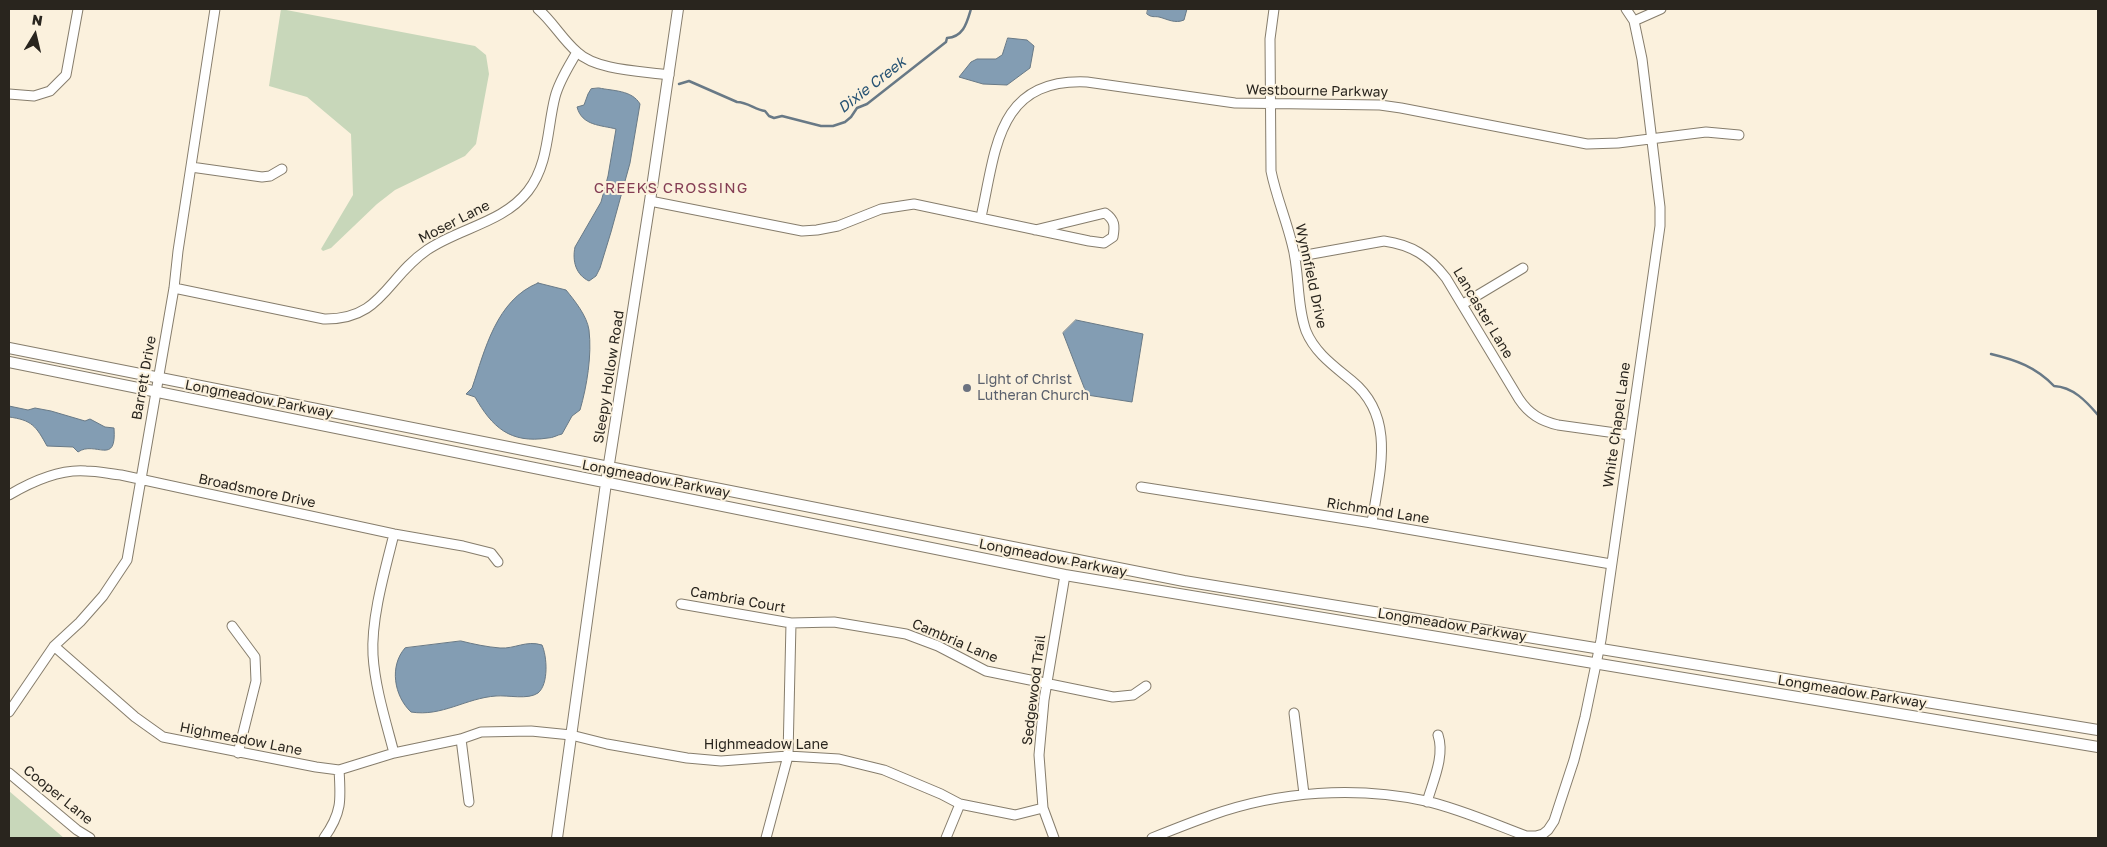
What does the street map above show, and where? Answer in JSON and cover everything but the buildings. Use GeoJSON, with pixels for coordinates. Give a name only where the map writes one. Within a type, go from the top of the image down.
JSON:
{"type":"FeatureCollection","features":[{"type":"Feature","properties":{"kind":"street"},"geometry":{"type":"LineString","coordinates":[[9,94],[34,96],[42,94],[50,91],[62,79],[67,69],[78,9]]}},
{"type":"Feature","properties":{"kind":"street","name":"Barrett Drive"},"geometry":{"type":"LineString","coordinates":[[9,712],[54,646],[80,622],[103,596],[127,560],[157,377],[174,288],[215,9]]}},
{"type":"Feature","properties":{"kind":"street"},"geometry":{"type":"LineString","coordinates":[[538,9],[577,52],[589,60],[602,64],[669,75]]}},
{"type":"Feature","properties":{"kind":"street","name":"Sleepy Hollow Road"},"geometry":{"type":"LineString","coordinates":[[556,838],[606,483],[678,9]]}},
{"type":"Feature","properties":{"kind":"street","name":"Wynnfield Drive"},"geometry":{"type":"LineString","coordinates":[[1274,9],[1270,39],[1271,171],[1295,257],[1301,310],[1306,330],[1315,347],[1362,389],[1372,403],[1380,421],[1383,441],[1372,523]]}},
{"type":"Feature","properties":{"kind":"street","name":"White Chapel Lane"},"geometry":{"type":"LineString","coordinates":[[1543,836],[1554,821],[1563,796],[1581,734],[1599,649],[1660,226],[1660,207],[1653,139],[1642,59],[1634,21],[1626,9]]}},
{"type":"Feature","properties":{"kind":"street"},"geometry":{"type":"LineString","coordinates":[[1634,21],[1661,9]]}},
{"type":"Feature","properties":{"kind":"street","name":"Moser Lane"},"geometry":{"type":"LineString","coordinates":[[174,288],[324,319],[340,319],[359,314],[379,298],[414,259],[441,241],[499,214],[528,191],[543,161],[555,96],[577,52]]}},
{"type":"Feature","properties":{"kind":"street","name":"Westbourne Parkway"},"geometry":{"type":"LineString","coordinates":[[981,217],[997,141],[1007,116],[1024,99],[1043,88],[1070,81],[1235,103],[1380,105],[1587,144],[1618,144],[1706,132],[1739,135]]}},
{"type":"Feature","properties":{"kind":"street"},"geometry":{"type":"LineString","coordinates":[[191,167],[262,177],[270,176],[282,169]]}},
{"type":"Feature","properties":{"kind":"street"},"geometry":{"type":"LineString","coordinates":[[650,201],[802,231],[838,226],[881,209],[914,204],[1035,230],[1104,243],[1113,237],[1114,226],[1112,218],[1105,213],[1035,230]]}},
{"type":"Feature","properties":{"kind":"street","name":"Lancaster Lane"},"geometry":{"type":"LineString","coordinates":[[1295,257],[1384,241],[1397,243],[1418,252],[1434,262],[1463,304],[1519,399],[1534,416],[1547,423],[1630,435]]}},
{"type":"Feature","properties":{"kind":"street"},"geometry":{"type":"LineString","coordinates":[[1463,304],[1523,268]]}},
{"type":"Feature","properties":{"kind":"street","name":"Longmeadow Parkway"},"geometry":{"type":"LineString","coordinates":[[9,348],[1174,579],[2098,730]]}},
{"type":"Feature","properties":{"kind":"street","name":"Longmeadow Parkway"},"geometry":{"type":"LineString","coordinates":[[9,362],[1065,575],[2098,747]]}},
{"type":"Feature","properties":{"kind":"street","name":"Broadsmore Drive"},"geometry":{"type":"LineString","coordinates":[[9,495],[57,474],[84,471],[121,475],[491,553],[498,562]]}},
{"type":"Feature","properties":{"kind":"street","name":"Richmond Lane"},"geometry":{"type":"LineString","coordinates":[[1141,487],[1372,523],[1611,564]]}},
{"type":"Feature","properties":{"kind":"street"},"geometry":{"type":"LineString","coordinates":[[394,534],[382,586],[373,655],[394,753]]}},
{"type":"Feature","properties":{"kind":"street","name":"Sedgewood Trail"},"geometry":{"type":"LineString","coordinates":[[1054,838],[1043,808],[1039,755],[1047,685],[1065,575]]}},
{"type":"Feature","properties":{"kind":"street","name":"Cambria Court"},"geometry":{"type":"LineString","coordinates":[[681,604],[791,623]]}},
{"type":"Feature","properties":{"kind":"street","name":"Cambria Lane"},"geometry":{"type":"LineString","coordinates":[[791,623],[834,622],[906,634],[938,646],[986,671],[1113,697],[1133,695],[1146,686]]}},
{"type":"Feature","properties":{"kind":"street"},"geometry":{"type":"LineString","coordinates":[[766,838],[788,756],[791,623]]}},
{"type":"Feature","properties":{"kind":"street"},"geometry":{"type":"LineString","coordinates":[[232,626],[255,656],[256,681],[238,753]]}},
{"type":"Feature","properties":{"kind":"street","name":"Highmeadow Lane"},"geometry":{"type":"LineString","coordinates":[[54,646],[135,717],[164,738],[339,770],[394,753],[461,739],[481,732],[530,731],[571,736],[687,758],[721,761],[788,756],[839,759],[884,770],[960,804],[1015,815],[1043,808]]}},
{"type":"Feature","properties":{"kind":"street"},"geometry":{"type":"LineString","coordinates":[[1294,713],[1304,794]]}},
{"type":"Feature","properties":{"kind":"street"},"geometry":{"type":"LineString","coordinates":[[1427,802],[1439,759],[1440,741],[1438,735]]}},
{"type":"Feature","properties":{"kind":"street"},"geometry":{"type":"LineString","coordinates":[[461,739],[469,802]]}},
{"type":"Feature","properties":{"kind":"street"},"geometry":{"type":"LineString","coordinates":[[324,838],[337,818],[341,801],[339,770]]}},
{"type":"Feature","properties":{"kind":"street","name":"Cooper Lane"},"geometry":{"type":"LineString","coordinates":[[9,773],[77,830],[90,838]]}},
{"type":"Feature","properties":{"kind":"street"},"geometry":{"type":"LineString","coordinates":[[1152,838],[1213,814],[1251,804],[1304,794],[1362,793],[1427,802],[1526,836],[1543,836]]}},
{"type":"Feature","properties":{"kind":"street"},"geometry":{"type":"LineString","coordinates":[[946,838],[960,804]]}},
{"type":"Feature","properties":{"kind":"green space"},"geometry":{"type":"Polygon","coordinates":[[[281,9],[475,46],[486,55],[489,74],[476,144],[465,156],[395,190],[377,204],[331,248],[323,251],[321,249],[353,195],[351,134],[307,97],[269,86],[281,9]]]}},
{"type":"Feature","properties":{"kind":"green space"},"geometry":{"type":"Polygon","coordinates":[[[9,791],[64,838],[9,838],[9,791]]]}},
{"type":"Feature","properties":{"kind":"water"},"geometry":{"type":"Polygon","coordinates":[[[1148,9],[1187,9],[1184,20],[1177,22],[1150,16],[1147,14],[1148,9]]]}},
{"type":"Feature","properties":{"kind":"water"},"geometry":{"type":"Polygon","coordinates":[[[1008,38],[1027,40],[1034,46],[1030,68],[1007,85],[983,84],[959,77],[971,62],[977,59],[996,59],[1002,55],[1008,38]]]}},
{"type":"Feature","properties":{"kind":"water"},"geometry":{"type":"Polygon","coordinates":[[[599,88],[627,94],[637,99],[640,104],[630,163],[611,232],[600,268],[596,276],[589,281],[581,275],[576,267],[575,247],[601,202],[608,176],[616,129],[593,124],[583,118],[577,107],[584,105],[591,89],[599,88]]]}},
{"type":"Feature","properties":{"kind":"water"},"geometry":{"type":"Polygon","coordinates":[[[538,283],[566,290],[573,299],[588,325],[590,350],[587,381],[580,410],[572,416],[562,434],[550,438],[535,439],[513,436],[504,431],[488,417],[475,397],[466,394],[472,388],[494,328],[502,314],[512,301],[538,283]]]}},
{"type":"Feature","properties":{"kind":"water"},"geometry":{"type":"Polygon","coordinates":[[[1076,320],[1143,334],[1132,402],[1087,395],[1063,333],[1076,320]]]}},
{"type":"Feature","properties":{"kind":"water"},"geometry":{"type":"Polygon","coordinates":[[[9,406],[28,410],[35,408],[51,411],[85,421],[90,419],[105,427],[114,428],[112,447],[108,450],[85,449],[78,452],[73,447],[47,446],[40,433],[32,425],[23,420],[9,417],[9,406]]]}},
{"type":"Feature","properties":{"kind":"water"},"geometry":{"type":"Polygon","coordinates":[[[461,641],[500,648],[526,644],[542,645],[546,670],[542,689],[538,693],[529,696],[485,697],[444,710],[422,713],[411,712],[397,689],[395,672],[400,655],[405,648],[461,641]]]}},
{"type":"Feature","properties":{"kind":"waterway","name":"Dixie Creek"},"geometry":{"type":"LineString","coordinates":[[679,84],[689,81],[737,102],[765,111],[774,118],[782,116],[821,126],[833,126],[845,122],[857,108],[867,104],[946,42],[947,38],[961,32],[971,9]]}},
{"type":"Feature","properties":{"kind":"waterway"},"geometry":{"type":"LineString","coordinates":[[1991,354],[2033,369],[2054,386],[2073,392],[2084,400],[2098,415]]}},
{"type":"Feature","properties":{"kind":"place","name":"Light of Christ Lutheran Church"},"geometry":{"type":"Point","coordinates":[967,388]}},
{"type":"Feature","properties":{"kind":"district","name":"CREEKS CROSSING"},"geometry":{"type":"Point","coordinates":[671,188]}}]}
